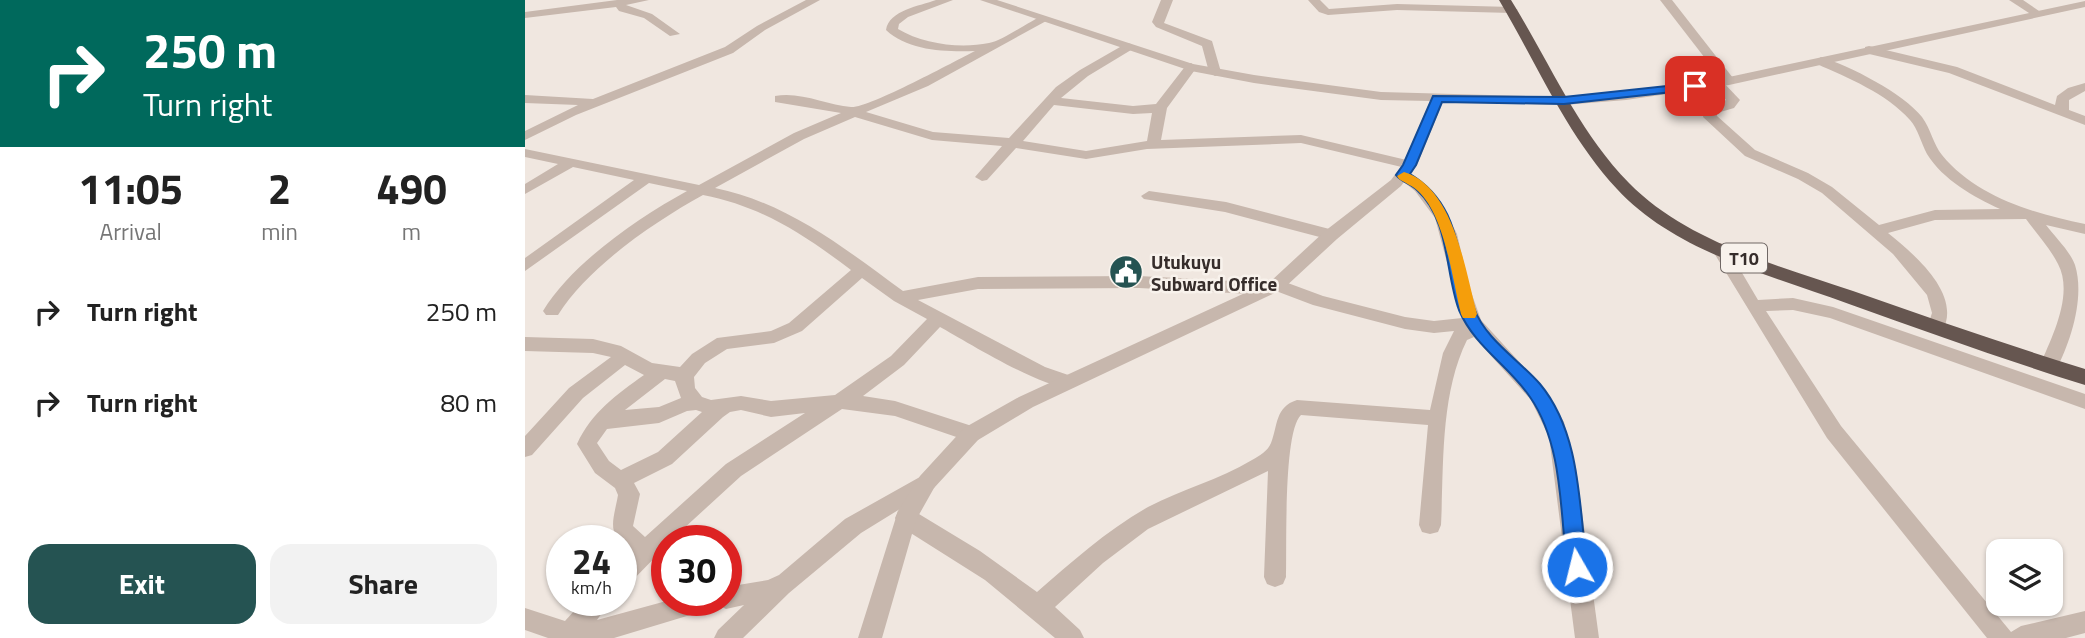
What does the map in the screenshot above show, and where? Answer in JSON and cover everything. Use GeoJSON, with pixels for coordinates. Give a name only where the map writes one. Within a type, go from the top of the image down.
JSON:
{"type":"FeatureCollection","features":[{"type":"Feature","properties":{"kind":"highway","name":"T10"},"geometry":{"type":"LineString","coordinates":[[1508,5],[1588,140],[1626,188],[1669,220],[1719,248],[1936,328],[2085,377]]}},
{"type":"Feature","properties":{"kind":"street"},"geometry":{"type":"LineString","coordinates":[[525,15],[643,0]]}},
{"type":"Feature","properties":{"kind":"street"},"geometry":{"type":"LineString","coordinates":[[525,136],[599,101],[717,57],[788,12],[814,0]]}},
{"type":"Feature","properties":{"kind":"street"},"geometry":{"type":"LineString","coordinates":[[947,0],[904,15],[893,23],[892,30],[903,38],[923,43],[971,47],[997,44]]}},
{"type":"Feature","properties":{"kind":"street"},"geometry":{"type":"LineString","coordinates":[[986,0],[1191,67],[1215,72],[1339,91],[1437,99],[1564,101],[1626,96],[1723,82],[2085,4]]}},
{"type":"Feature","properties":{"kind":"street"},"geometry":{"type":"LineString","coordinates":[[1167,0],[1158,22],[1208,44],[1215,72]]}},
{"type":"Feature","properties":{"kind":"street"},"geometry":{"type":"LineString","coordinates":[[1314,0],[1328,12],[1397,7],[1508,5]]}},
{"type":"Feature","properties":{"kind":"street"},"geometry":{"type":"LineString","coordinates":[[1666,0],[1733,100],[1729,105],[1708,113],[1722,130],[1750,152],[1827,190],[1912,262],[1935,293],[1941,313],[1936,328]]}},
{"type":"Feature","properties":{"kind":"street"},"geometry":{"type":"LineString","coordinates":[[2015,0],[2039,15]]}},
{"type":"Feature","properties":{"kind":"street"},"geometry":{"type":"LineString","coordinates":[[627,2],[623,9],[648,16],[674,34]]}},
{"type":"Feature","properties":{"kind":"street"},"geometry":{"type":"LineString","coordinates":[[552,311],[562,295],[588,267],[675,204],[790,140],[923,83],[1042,20]]}},
{"type":"Feature","properties":{"kind":"street"},"geometry":{"type":"LineString","coordinates":[[982,177],[1050,101],[1076,78],[1128,47]]}},
{"type":"Feature","properties":{"kind":"street"},"geometry":{"type":"LineString","coordinates":[[1869,50],[1953,71],[2085,121]]}},
{"type":"Feature","properties":{"kind":"street"},"geometry":{"type":"LineString","coordinates":[[1821,61],[1889,96],[1919,121],[1933,151],[1946,165],[1985,196],[2032,217],[2085,229]]}},
{"type":"Feature","properties":{"kind":"street"},"geometry":{"type":"LineString","coordinates":[[1156,145],[1153,139],[1160,108],[1191,67]]}},
{"type":"Feature","properties":{"kind":"street"},"geometry":{"type":"LineString","coordinates":[[2062,112],[2062,99],[2085,87]]}},
{"type":"Feature","properties":{"kind":"street"},"geometry":{"type":"LineString","coordinates":[[525,99],[599,101]]}},
{"type":"Feature","properties":{"kind":"street"},"geometry":{"type":"LineString","coordinates":[[781,99],[827,105],[932,136],[1013,143],[1086,155],[1156,145],[1301,139],[1406,170],[1437,206],[1450,237],[1467,309],[1475,326],[1535,391],[1547,409],[1560,440],[1587,638]]}},
{"type":"Feature","properties":{"kind":"street"},"geometry":{"type":"LineString","coordinates":[[870,638],[906,518],[927,482],[971,434],[1004,412],[1277,285],[1331,236],[1376,201],[1406,170],[1437,99]]}},
{"type":"Feature","properties":{"kind":"street"},"geometry":{"type":"LineString","coordinates":[[1050,101],[1133,110],[1160,108]]}},
{"type":"Feature","properties":{"kind":"street"},"geometry":{"type":"LineString","coordinates":[[525,153],[703,190],[743,200],[783,216],[805,228],[900,297],[1038,372],[1067,382]]}},
{"type":"Feature","properties":{"kind":"street"},"geometry":{"type":"LineString","coordinates":[[525,190],[570,163]]}},
{"type":"Feature","properties":{"kind":"street"},"geometry":{"type":"LineString","coordinates":[[525,266],[645,179]]}},
{"type":"Feature","properties":{"kind":"street"},"geometry":{"type":"LineString","coordinates":[[1149,196],[1226,207],[1331,236]]}},
{"type":"Feature","properties":{"kind":"street"},"geometry":{"type":"LineString","coordinates":[[1877,231],[1935,215],[1979,213],[2054,220],[2085,217]]}},
{"type":"Feature","properties":{"kind":"street"},"geometry":{"type":"LineString","coordinates":[[2032,217],[2067,264],[2069,277],[2070,311],[2049,365]]}},
{"type":"Feature","properties":{"kind":"street"},"geometry":{"type":"LineString","coordinates":[[1719,248],[1813,402],[1842,444],[2002,638]]}},
{"type":"Feature","properties":{"kind":"street"},"geometry":{"type":"LineString","coordinates":[[696,403],[686,390],[684,375],[702,355],[720,344],[741,338],[766,338],[793,329],[826,297],[862,270]]}},
{"type":"Feature","properties":{"kind":"street"},"geometry":{"type":"LineString","coordinates":[[900,297],[978,283],[1123,282],[1250,288],[1277,285],[1319,301],[1405,323],[1434,327],[1475,326]]}},
{"type":"Feature","properties":{"kind":"street"},"geometry":{"type":"LineString","coordinates":[[1755,306],[1793,304],[1833,313],[2085,402]]}},
{"type":"Feature","properties":{"kind":"street"},"geometry":{"type":"LineString","coordinates":[[637,561],[712,488],[748,459],[842,402],[904,358],[938,317]]}},
{"type":"Feature","properties":{"kind":"street"},"geometry":{"type":"LineString","coordinates":[[1430,525],[1444,381],[1455,343],[1475,326]]}},
{"type":"Feature","properties":{"kind":"street"},"geometry":{"type":"LineString","coordinates":[[525,344],[577,344],[615,351],[623,358],[660,373],[684,375]]}},
{"type":"Feature","properties":{"kind":"street"},"geometry":{"type":"LineString","coordinates":[[525,449],[576,393],[623,358]]}},
{"type":"Feature","properties":{"kind":"street"},"geometry":{"type":"LineString","coordinates":[[646,551],[624,531],[621,520],[629,494],[622,482],[602,467],[587,444],[600,423],[660,373]]}},
{"type":"Feature","properties":{"kind":"street"},"geometry":{"type":"LineString","coordinates":[[600,423],[626,416],[658,416],[682,403],[724,407],[741,403],[771,410],[842,402],[895,408],[971,434]]}},
{"type":"Feature","properties":{"kind":"street"},"geometry":{"type":"LineString","coordinates":[[622,482],[632,472],[666,458],[699,425],[724,407]]}},
{"type":"Feature","properties":{"kind":"street"},"geometry":{"type":"LineString","coordinates":[[1275,577],[1279,449],[1288,412],[1297,407],[1439,418]]}},
{"type":"Feature","properties":{"kind":"street"},"geometry":{"type":"LineString","coordinates":[[1039,606],[1118,538],[1173,505],[1255,468],[1279,449]]}},
{"type":"Feature","properties":{"kind":"street"},"geometry":{"type":"LineString","coordinates":[[726,638],[853,526],[927,482]]}},
{"type":"Feature","properties":{"kind":"street"},"geometry":{"type":"LineString","coordinates":[[906,518],[957,547],[1039,606],[1072,638]]}},
{"type":"Feature","properties":{"kind":"street"},"geometry":{"type":"LineString","coordinates":[[742,595],[771,590],[787,582]]}},
{"type":"Feature","properties":{"kind":"street"},"geometry":{"type":"LineString","coordinates":[[567,636],[585,616]]}},
{"type":"Feature","properties":{"kind":"street"},"geometry":{"type":"LineString","coordinates":[[525,619],[567,636],[603,632],[658,616]]}},
{"type":"Feature","properties":{"kind":"street"},"geometry":{"type":"LineString","coordinates":[[2021,638],[2085,622]]}},
{"type":"Feature","properties":{"kind":"slow traffic"},"geometry":{"type":"LineString","coordinates":[[1404,176],[1422,187],[1437,206],[1450,237],[1469,314]]}},
{"type":"Feature","properties":{"kind":"place","name":"Utukuyu Subward Office"},"geometry":{"type":"Point","coordinates":[1126,272]}},
{"type":"Feature","properties":{"kind":"route"},"geometry":{"type":"LineString","coordinates":[[1577,567],[1564,458],[1555,424],[1535,391],[1477,329],[1467,309],[1450,237],[1437,206],[1422,187],[1402,175],[1410,165],[1437,99],[1564,101],[1602,99],[1695,86]]}}]}
